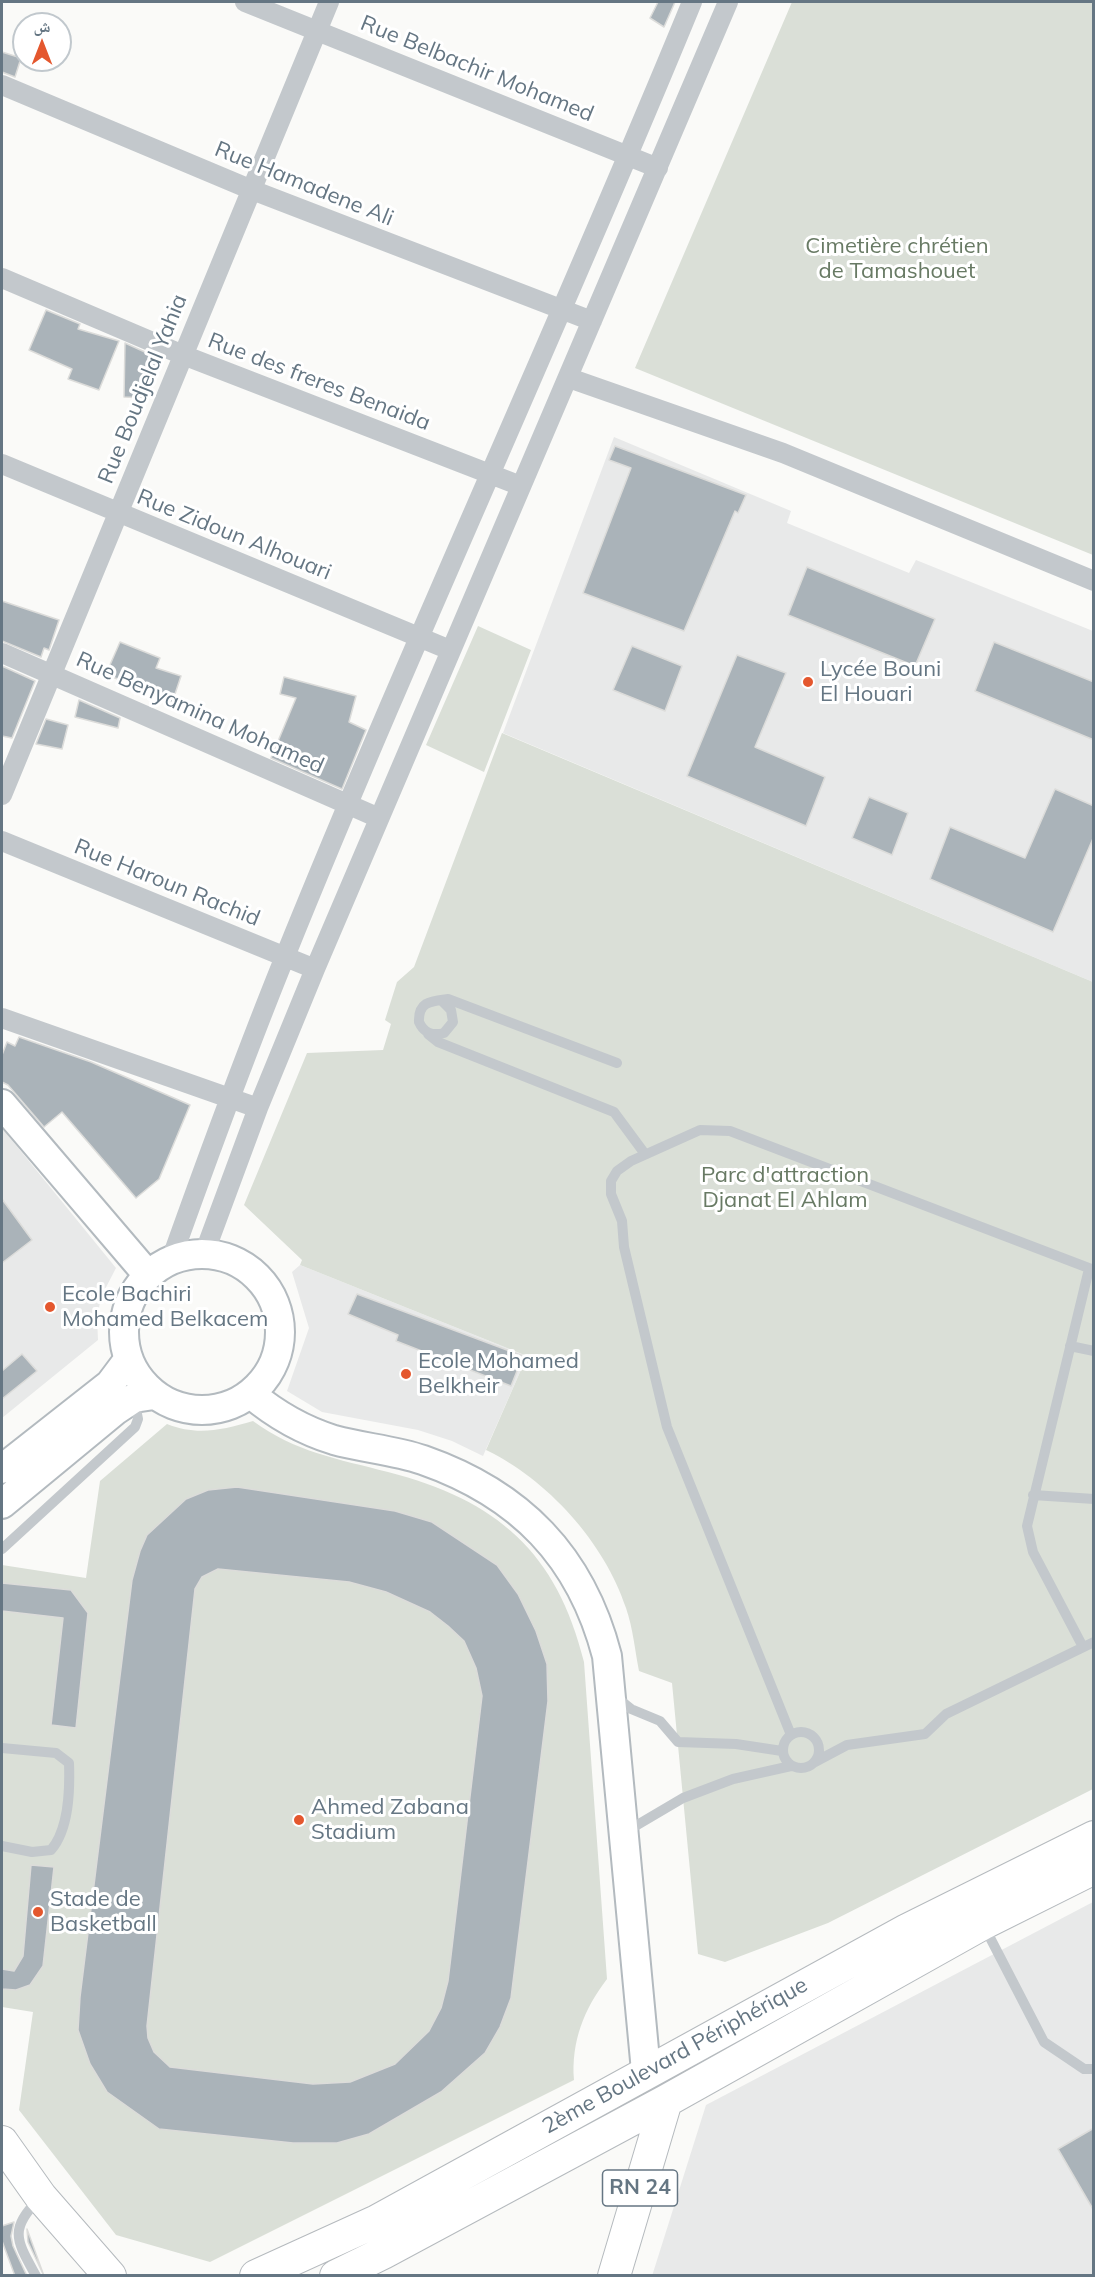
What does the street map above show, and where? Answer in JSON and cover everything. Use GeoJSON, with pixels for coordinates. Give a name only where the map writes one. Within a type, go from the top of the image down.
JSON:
{"type":"FeatureCollection","features":[{"type":"Feature","properties":{"kind":"main road","name":"2ème Boulevard Périphérique"},"geometry":{"type":"LineString","coordinates":[[256,2276],[377,2221],[646,2071],[907,1930],[1094,1837]]}},
{"type":"Feature","properties":{"kind":"main road","name":"2ème Boulevard Périphérique"},"geometry":{"type":"LineString","coordinates":[[336,2276],[666,2101],[982,1924],[1094,1868]]}},
{"type":"Feature","properties":{"kind":"main road","name":"RN 24"},"geometry":{"type":"LineString","coordinates":[[614,2276],[666,2101]]}},
{"type":"Feature","properties":{"kind":"main road"},"geometry":{"type":"LineString","coordinates":[[2,2142],[41,2197],[110,2276]]}},
{"type":"Feature","properties":{"kind":"street","name":"Rue Belbachir Mohamed"},"geometry":{"type":"LineString","coordinates":[[245,2],[658,168]]}},
{"type":"Feature","properties":{"kind":"street","name":"Rue Boudjelal Yahia"},"geometry":{"type":"LineString","coordinates":[[2,795],[329,2]]}},
{"type":"Feature","properties":{"kind":"street"},"geometry":{"type":"LineString","coordinates":[[171,1260],[229,1098],[285,957],[489,474],[628,157],[692,2]]}},
{"type":"Feature","properties":{"kind":"street"},"geometry":{"type":"LineString","coordinates":[[204,1254],[258,1108],[315,969],[726,6],[700,2]]}},
{"type":"Feature","properties":{"kind":"street","name":"Rue Hamadene Ali"},"geometry":{"type":"LineString","coordinates":[[2,85],[252,190],[592,321]]}},
{"type":"Feature","properties":{"kind":"street","name":"Rue des freres Benaida"},"geometry":{"type":"LineString","coordinates":[[2,278],[183,355],[521,486]]}},
{"type":"Feature","properties":{"kind":"street"},"geometry":{"type":"LineString","coordinates":[[569,378],[783,453],[1094,581]]}},
{"type":"Feature","properties":{"kind":"street","name":"Rue Zidoun Alhouari"},"geometry":{"type":"LineString","coordinates":[[2,464],[450,650]]}},
{"type":"Feature","properties":{"kind":"street","name":"Rue Benyamina Mohamed"},"geometry":{"type":"LineString","coordinates":[[2,653],[380,818]]}},
{"type":"Feature","properties":{"kind":"street","name":"Rue Haroun Rachid"},"geometry":{"type":"LineString","coordinates":[[2,841],[315,969]]}},
{"type":"Feature","properties":{"kind":"street"},"geometry":{"type":"LineString","coordinates":[[2,1018],[258,1108]]}},
{"type":"Feature","properties":{"kind":"street"},"geometry":{"type":"LineString","coordinates":[[2,1104],[148,1275]]}},
{"type":"Feature","properties":{"kind":"street"},"geometry":{"type":"LineString","coordinates":[[2,1504],[116,1410],[144,1396],[178,1407],[217,1409],[251,1394],[272,1369],[281,1338],[278,1311],[268,1288],[239,1263],[204,1254],[171,1260],[148,1275],[129,1302],[123,1330],[128,1360],[142,1383],[144,1396]]}},
{"type":"Feature","properties":{"kind":"street"},"geometry":{"type":"LineString","coordinates":[[2,1469],[110,1384],[128,1360]]}},
{"type":"Feature","properties":{"kind":"street"},"geometry":{"type":"LineString","coordinates":[[251,1394],[279,1417],[333,1439],[422,1459],[463,1478],[533,1524],[563,1556],[585,1593],[599,1624],[607,1656],[646,2071]]}},
{"type":"Feature","properties":{"kind":"lane"},"geometry":{"type":"LineString","coordinates":[[425,1032],[444,1033],[453,1022],[452,1010],[441,1000]]}},
{"type":"Feature","properties":{"kind":"lane"},"geometry":{"type":"LineString","coordinates":[[616,1063],[458,1002],[429,1001],[420,1010],[419,1022],[425,1032],[438,1042],[614,1112],[645,1154]]}},
{"type":"Feature","properties":{"kind":"lane"},"geometry":{"type":"LineString","coordinates":[[791,1734],[667,1427],[624,1247],[622,1221],[611,1194],[611,1181],[617,1171],[645,1154],[700,1130],[730,1131],[1091,1269],[1033,1495],[1029,1513],[1028,1539],[1083,1647]]}},
{"type":"Feature","properties":{"kind":"lane"},"geometry":{"type":"LineString","coordinates":[[1070,1346],[1094,1351]]}},
{"type":"Feature","properties":{"kind":"lane"},"geometry":{"type":"LineString","coordinates":[[2,1550],[135,1427],[144,1396]]}},
{"type":"Feature","properties":{"kind":"lane"},"geometry":{"type":"LineString","coordinates":[[1033,1495],[1094,1499]]}},
{"type":"Feature","properties":{"kind":"lane"},"geometry":{"type":"LineString","coordinates":[[624,1833],[683,1798],[733,1779],[791,1766],[804,1768],[847,1745],[925,1734],[946,1714],[1094,1642]]}},
{"type":"Feature","properties":{"kind":"lane"},"geometry":{"type":"LineString","coordinates":[[611,1694],[632,1709],[660,1721],[678,1742],[736,1744],[782,1751]]}},
{"type":"Feature","properties":{"kind":"lane"},"geometry":{"type":"LineString","coordinates":[[791,1766],[782,1751],[786,1739],[791,1734],[803,1731],[814,1738],[819,1749],[815,1762]]}},
{"type":"Feature","properties":{"kind":"lane"},"geometry":{"type":"LineString","coordinates":[[2,1748],[56,1753],[69,1763],[70,1784],[61,1838],[51,1850],[33,1852],[2,1846]]}},
{"type":"Feature","properties":{"kind":"lane"},"geometry":{"type":"LineString","coordinates":[[982,1924],[1044,2042],[1084,2069],[1094,2069]]}},
{"type":"Feature","properties":{"kind":"lane"},"geometry":{"type":"LineString","coordinates":[[36,2276],[17,2237],[20,2222],[41,2197]]}},
{"type":"Feature","properties":{"kind":"shaded area","name":"Lycée Bouni El Houari"},"geometry":{"type":"Polygon","coordinates":[[[614,437],[791,511],[787,523],[909,573],[916,560],[1093,631],[1093,982],[503,733],[614,437]]]}},
{"type":"Feature","properties":{"kind":"shaded area","name":"Ecole Bachiri Mohamed Belkacem"},"geometry":{"type":"Polygon","coordinates":[[[2,1128],[116,1268],[101,1297],[97,1318],[98,1340],[2,1418],[2,1128]]]}},
{"type":"Feature","properties":{"kind":"shaded area","name":"Ecole Mohamed Belkheir"},"geometry":{"type":"Polygon","coordinates":[[[300,1265],[527,1356],[483,1456],[452,1441],[418,1430],[322,1412],[287,1391],[309,1328],[292,1272],[300,1265]]]}},
{"type":"Feature","properties":{"kind":"shaded area"},"geometry":{"type":"Polygon","coordinates":[[[1093,1902],[1093,2275],[652,2276],[706,2105],[1093,1902]]]}},
{"type":"Feature","properties":{"kind":"green space","name":"Cimetière chrétien de Tamashouet"},"geometry":{"type":"Polygon","coordinates":[[[792,2],[1093,2],[1093,555],[635,368],[792,2]]]}},
{"type":"Feature","properties":{"kind":"green space"},"geometry":{"type":"Polygon","coordinates":[[[478,626],[531,650],[484,772],[426,745],[478,626]]]}},
{"type":"Feature","properties":{"kind":"green space","name":"Parc d'attraction Djanat El Ahlam"},"geometry":{"type":"Polygon","coordinates":[[[502,733],[1093,982],[1093,1789],[828,1923],[725,1962],[698,1954],[672,1683],[639,1671],[626,1608],[604,1560],[589,1537],[552,1496],[531,1478],[509,1462],[486,1450],[527,1356],[300,1265],[302,1260],[244,1205],[307,1053],[383,1050],[391,1024],[385,1020],[397,982],[414,967],[502,733]]]}},
{"type":"Feature","properties":{"kind":"green space","name":"Ahmed Zabana Stadium"},"geometry":{"type":"Polygon","coordinates":[[[253,1421],[269,1432],[301,1447],[427,1484],[461,1498],[491,1515],[517,1536],[539,1561],[557,1590],[572,1623],[584,1662],[607,1979],[592,2002],[581,2026],[575,2052],[574,2080],[210,2262],[116,2235],[19,2110],[33,2012],[2,2007],[2,1565],[86,1578],[100,1481],[167,1424],[199,1431],[231,1427],[253,1421]]]}},
{"type":"Feature","properties":{"kind":"building"},"geometry":{"type":"Polygon","coordinates":[[[658,2],[675,2],[664,27],[650,18],[658,2]]]}},
{"type":"Feature","properties":{"kind":"building"},"geometry":{"type":"Polygon","coordinates":[[[2,52],[12,55],[12,72],[17,72],[15,77],[2,72],[2,52]]]}},
{"type":"Feature","properties":{"kind":"building"},"geometry":{"type":"Polygon","coordinates":[[[46,310],[80,324],[78,329],[119,341],[99,390],[68,379],[72,369],[29,350],[46,310]]]}},
{"type":"Feature","properties":{"kind":"building"},"geometry":{"type":"Polygon","coordinates":[[[125,343],[158,358],[155,370],[145,367],[145,398],[124,397],[125,343]]]}},
{"type":"Feature","properties":{"kind":"building"},"geometry":{"type":"Polygon","coordinates":[[[615,446],[746,495],[738,513],[735,511],[684,631],[583,593],[631,468],[609,460],[615,446]]]}},
{"type":"Feature","properties":{"kind":"building"},"geometry":{"type":"Polygon","coordinates":[[[807,567],[935,619],[915,666],[788,615],[807,567]]]}},
{"type":"Feature","properties":{"kind":"building"},"geometry":{"type":"Polygon","coordinates":[[[2,601],[59,620],[49,650],[44,648],[41,657],[2,641],[2,601]]]}},
{"type":"Feature","properties":{"kind":"building"},"geometry":{"type":"Polygon","coordinates":[[[120,642],[160,658],[156,668],[181,676],[172,703],[106,674],[120,642]]]}},
{"type":"Feature","properties":{"kind":"building"},"geometry":{"type":"Polygon","coordinates":[[[994,642],[1094,682],[1094,740],[975,691],[994,642]]]}},
{"type":"Feature","properties":{"kind":"building"},"geometry":{"type":"Polygon","coordinates":[[[632,646],[682,666],[665,711],[613,690],[632,646]]]}},
{"type":"Feature","properties":{"kind":"building"},"geometry":{"type":"Polygon","coordinates":[[[737,655],[786,673],[755,747],[825,777],[806,826],[687,776],[737,655]]]}},
{"type":"Feature","properties":{"kind":"building"},"geometry":{"type":"Polygon","coordinates":[[[2,666],[35,681],[12,738],[2,736],[2,666]]]}},
{"type":"Feature","properties":{"kind":"building"},"geometry":{"type":"Polygon","coordinates":[[[284,677],[356,696],[349,722],[366,730],[342,789],[271,758],[296,698],[280,694],[284,677]]]}},
{"type":"Feature","properties":{"kind":"building"},"geometry":{"type":"Polygon","coordinates":[[[79,700],[120,718],[118,728],[75,717],[79,700]]]}},
{"type":"Feature","properties":{"kind":"building"},"geometry":{"type":"Polygon","coordinates":[[[46,719],[68,725],[62,749],[36,744],[46,719]]]}},
{"type":"Feature","properties":{"kind":"building"},"geometry":{"type":"Polygon","coordinates":[[[1055,789],[1094,806],[1094,836],[1053,932],[930,879],[950,827],[1025,858],[1055,789]]]}},
{"type":"Feature","properties":{"kind":"building"},"geometry":{"type":"Polygon","coordinates":[[[869,797],[908,813],[892,855],[852,838],[869,797]]]}},
{"type":"Feature","properties":{"kind":"building"},"geometry":{"type":"Polygon","coordinates":[[[19,1037],[91,1062],[190,1105],[159,1179],[136,1198],[62,1112],[44,1127],[8,1085],[2,1082],[2,1055],[7,1042],[15,1046],[19,1037]]]}},
{"type":"Feature","properties":{"kind":"building"},"geometry":{"type":"Polygon","coordinates":[[[2,1199],[32,1240],[2,1263],[2,1199]]]}},
{"type":"Feature","properties":{"kind":"building"},"geometry":{"type":"Polygon","coordinates":[[[357,1294],[523,1356],[511,1386],[396,1341],[398,1335],[348,1314],[357,1294]]]}},
{"type":"Feature","properties":{"kind":"building"},"geometry":{"type":"Polygon","coordinates":[[[22,1354],[37,1371],[2,1399],[2,1371],[22,1354]]]}},
{"type":"Feature","properties":{"kind":"building"},"geometry":{"type":"Polygon","coordinates":[[[237,1487],[395,1511],[432,1522],[497,1565],[518,1594],[536,1631],[547,1664],[548,1701],[511,1998],[500,2027],[485,2053],[441,2092],[369,2134],[337,2143],[293,2143],[159,2129],[107,2092],[90,2064],[78,2030],[80,1997],[132,1580],[147,1535],[186,1499],[208,1490],[237,1487]],[[218,1569],[202,1577],[195,1589],[147,2026],[148,2038],[154,2052],[170,2067],[313,2084],[350,2082],[395,2064],[429,2031],[441,2008],[448,1981],[482,1696],[476,1668],[464,1641],[430,1612],[386,1592],[349,1582],[218,1569]]]}},
{"type":"Feature","properties":{"kind":"building"},"geometry":{"type":"Polygon","coordinates":[[[2,1583],[71,1590],[88,1613],[76,1728],[51,1725],[63,1618],[2,1611],[2,1583]]]}},
{"type":"Feature","properties":{"kind":"building","name":"Stade de Basketball"},"geometry":{"type":"Polygon","coordinates":[[[31,1865],[54,1867],[43,1966],[30,1985],[16,1990],[2,1989],[2,1969],[14,1971],[23,1956],[31,1865]]]}},
{"type":"Feature","properties":{"kind":"building"},"geometry":{"type":"Polygon","coordinates":[[[1094,2128],[1094,2211],[1058,2149],[1094,2128]]]}},
{"type":"Feature","properties":{"kind":"building"},"geometry":{"type":"Polygon","coordinates":[[[14,2222],[11,2236],[13,2246],[27,2276],[15,2276],[2,2241],[2,2226],[14,2222]]]}},
{"type":"Feature","properties":{"kind":"building"},"geometry":{"type":"Polygon","coordinates":[[[27,2229],[44,2276],[28,2242],[27,2229]]]}},
{"type":"Feature","properties":{"kind":"place","name":"Lycée Bouni El Houari"},"geometry":{"type":"Point","coordinates":[808,682]}},
{"type":"Feature","properties":{"kind":"place","name":"Ecole Bachiri Mohamed Belkacem"},"geometry":{"type":"Point","coordinates":[50,1307]}},
{"type":"Feature","properties":{"kind":"place","name":"Ecole Mohamed Belkheir"},"geometry":{"type":"Point","coordinates":[406,1374]}},
{"type":"Feature","properties":{"kind":"place","name":"Ahmed Zabana Stadium"},"geometry":{"type":"Point","coordinates":[299,1820]}},
{"type":"Feature","properties":{"kind":"place","name":"Stade de Basketball"},"geometry":{"type":"Point","coordinates":[38,1912]}}]}
